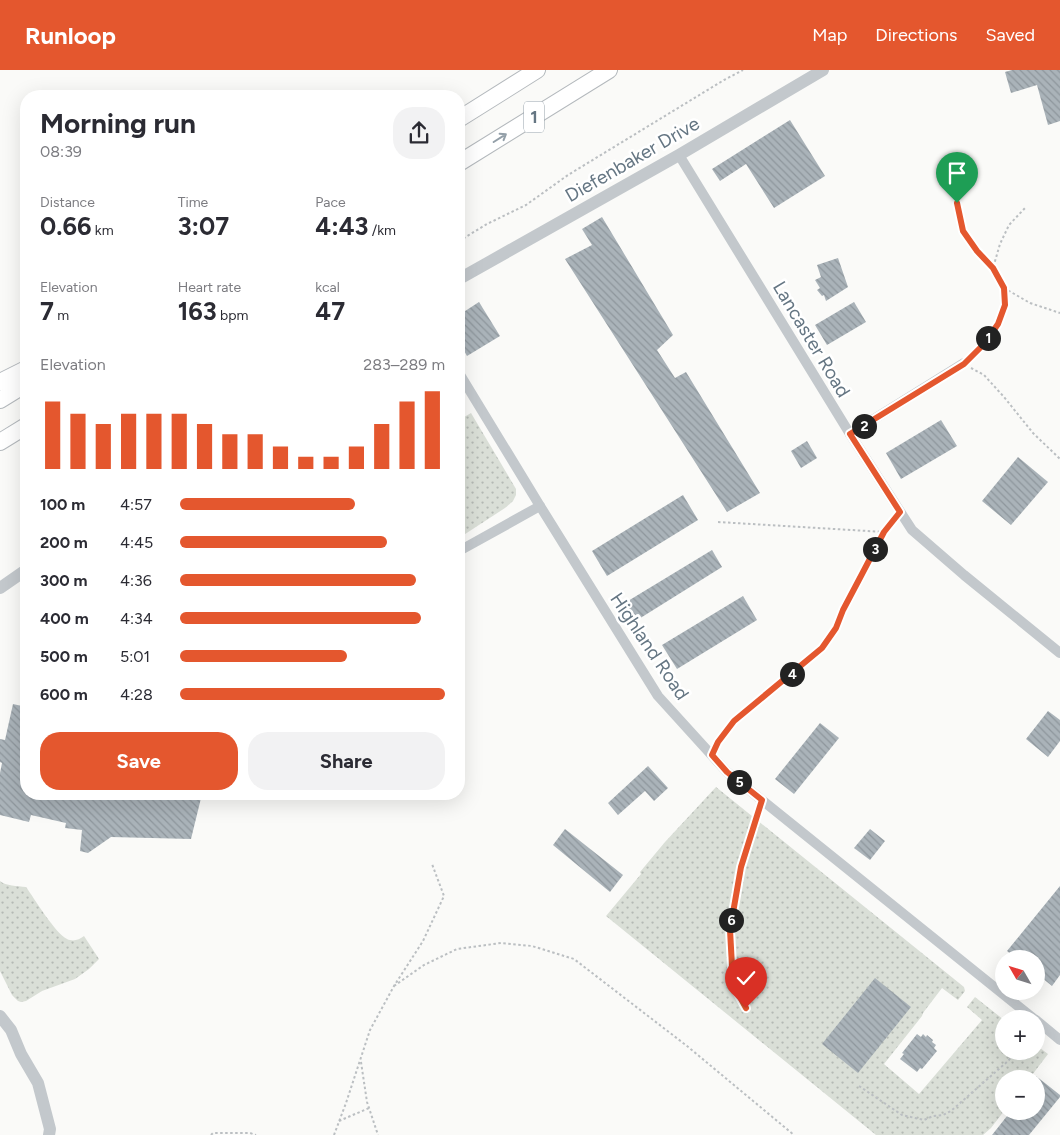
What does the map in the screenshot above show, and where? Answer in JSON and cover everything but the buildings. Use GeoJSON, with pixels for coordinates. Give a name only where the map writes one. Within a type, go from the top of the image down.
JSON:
{"type":"FeatureCollection","features":[{"type":"Feature","properties":{"kind":"highway","name":"1"},"geometry":{"type":"LineString","coordinates":[[465,115],[538,70]]}},
{"type":"Feature","properties":{"kind":"highway","name":"1"},"geometry":{"type":"LineString","coordinates":[[465,159],[609,70]]}},
{"type":"Feature","properties":{"kind":"highway"},"geometry":{"type":"LineString","coordinates":[[0,382],[20,372]]}},
{"type":"Feature","properties":{"kind":"highway"},"geometry":{"type":"LineString","coordinates":[[0,400],[20,388]]}},
{"type":"Feature","properties":{"kind":"highway"},"geometry":{"type":"LineString","coordinates":[[0,442],[20,430]]}},
{"type":"Feature","properties":{"kind":"street","name":"Diefenbaker Drive"},"geometry":{"type":"LineString","coordinates":[[465,276],[679,155],[823,70]]}},
{"type":"Feature","properties":{"kind":"street","name":"Lancaster Road"},"geometry":{"type":"LineString","coordinates":[[679,155],[850,434],[912,530],[1060,653]]}},
{"type":"Feature","properties":{"kind":"street"},"geometry":{"type":"LineString","coordinates":[[850,434],[964,364]]}},
{"type":"Feature","properties":{"kind":"street","name":"Highland Road"},"geometry":{"type":"LineString","coordinates":[[465,383],[658,696],[727,772],[1023,1010]]}},
{"type":"Feature","properties":{"kind":"street"},"geometry":{"type":"LineString","coordinates":[[465,548],[540,506]]}},
{"type":"Feature","properties":{"kind":"street"},"geometry":{"type":"LineString","coordinates":[[0,588],[20,574]]}},
{"type":"Feature","properties":{"kind":"street"},"geometry":{"type":"LineString","coordinates":[[0,1016],[11,1030],[21,1054],[38,1084],[50,1128],[49,1135]]}},
{"type":"Feature","properties":{"kind":"street","name":"Highland Road"},"geometry":{"type":"LineString","coordinates":[[1045,1028],[1060,1040]]}},
{"type":"Feature","properties":{"kind":"path"},"geometry":{"type":"LineString","coordinates":[[465,238],[487,224],[526,205],[568,175],[743,70]]}},
{"type":"Feature","properties":{"kind":"path"},"geometry":{"type":"LineString","coordinates":[[957,203],[963,231],[977,251],[993,268],[1004,288],[1005,305],[998,324],[984,344],[964,364],[984,375],[1033,433],[1060,459]]}},
{"type":"Feature","properties":{"kind":"path"},"geometry":{"type":"LineString","coordinates":[[993,268],[1000,244],[1009,225],[1025,208]]}},
{"type":"Feature","properties":{"kind":"path"},"geometry":{"type":"LineString","coordinates":[[1004,288],[1030,303],[1060,313]]}},
{"type":"Feature","properties":{"kind":"path"},"geometry":{"type":"LineString","coordinates":[[712,755],[718,742],[734,721],[822,648],[836,628],[843,610],[884,532],[900,512]]}},
{"type":"Feature","properties":{"kind":"path"},"geometry":{"type":"LineString","coordinates":[[718,522],[884,532]]}},
{"type":"Feature","properties":{"kind":"path"},"geometry":{"type":"LineString","coordinates":[[746,1008],[733,984],[730,930],[741,867],[762,800]]}},
{"type":"Feature","properties":{"kind":"path"},"geometry":{"type":"LineString","coordinates":[[334,1135],[370,1030],[394,986],[423,941],[444,896],[432,864]]}},
{"type":"Feature","properties":{"kind":"path"},"geometry":{"type":"LineString","coordinates":[[394,986],[424,965],[457,949],[501,944],[532,946],[574,959],[687,1046],[794,1135]]}},
{"type":"Feature","properties":{"kind":"path"},"geometry":{"type":"LineString","coordinates":[[360,1060],[367,1102],[378,1135]]}},
{"type":"Feature","properties":{"kind":"path"},"geometry":{"type":"LineString","coordinates":[[859,1086],[902,1116],[924,1120],[951,1111],[1009,1060]]}},
{"type":"Feature","properties":{"kind":"path"},"geometry":{"type":"LineString","coordinates":[[339,1121],[369,1108]]}},
{"type":"Feature","properties":{"kind":"path"},"geometry":{"type":"LineString","coordinates":[[211,1135],[214,1133],[250,1133],[256,1135]]}},
{"type":"Feature","properties":{"kind":"shaded area"},"geometry":{"type":"Polygon","coordinates":[[[471,413],[516,489],[516,495],[513,501],[505,508],[465,534],[465,416],[471,413]]]}},
{"type":"Feature","properties":{"kind":"shaded area"},"geometry":{"type":"Polygon","coordinates":[[[716,787],[964,987],[965,991],[958,1000],[942,988],[884,1064],[919,1094],[982,1020],[967,1007],[975,997],[995,1013],[995,1060],[1043,1060],[1036,1070],[995,1070],[995,1120],[997,1120],[983,1135],[876,1135],[606,916],[665,842],[716,787]]]}},
{"type":"Feature","properties":{"kind":"shaded area"},"geometry":{"type":"Polygon","coordinates":[[[0,881],[8,885],[26,887],[51,923],[62,935],[69,940],[84,936],[99,959],[75,979],[42,991],[26,1001],[18,1001],[12,995],[0,971],[0,881]]]}},
{"type":"Feature","properties":{"kind":"route"},"geometry":{"type":"LineString","coordinates":[[746,1008],[733,984],[730,930],[741,867],[762,800],[727,772],[712,755],[718,742],[734,721],[822,648],[836,628],[843,610],[884,532],[900,512],[850,434],[964,364],[984,344],[998,324],[1005,305],[1004,288],[993,268],[977,251],[963,231],[957,203]]}}]}
